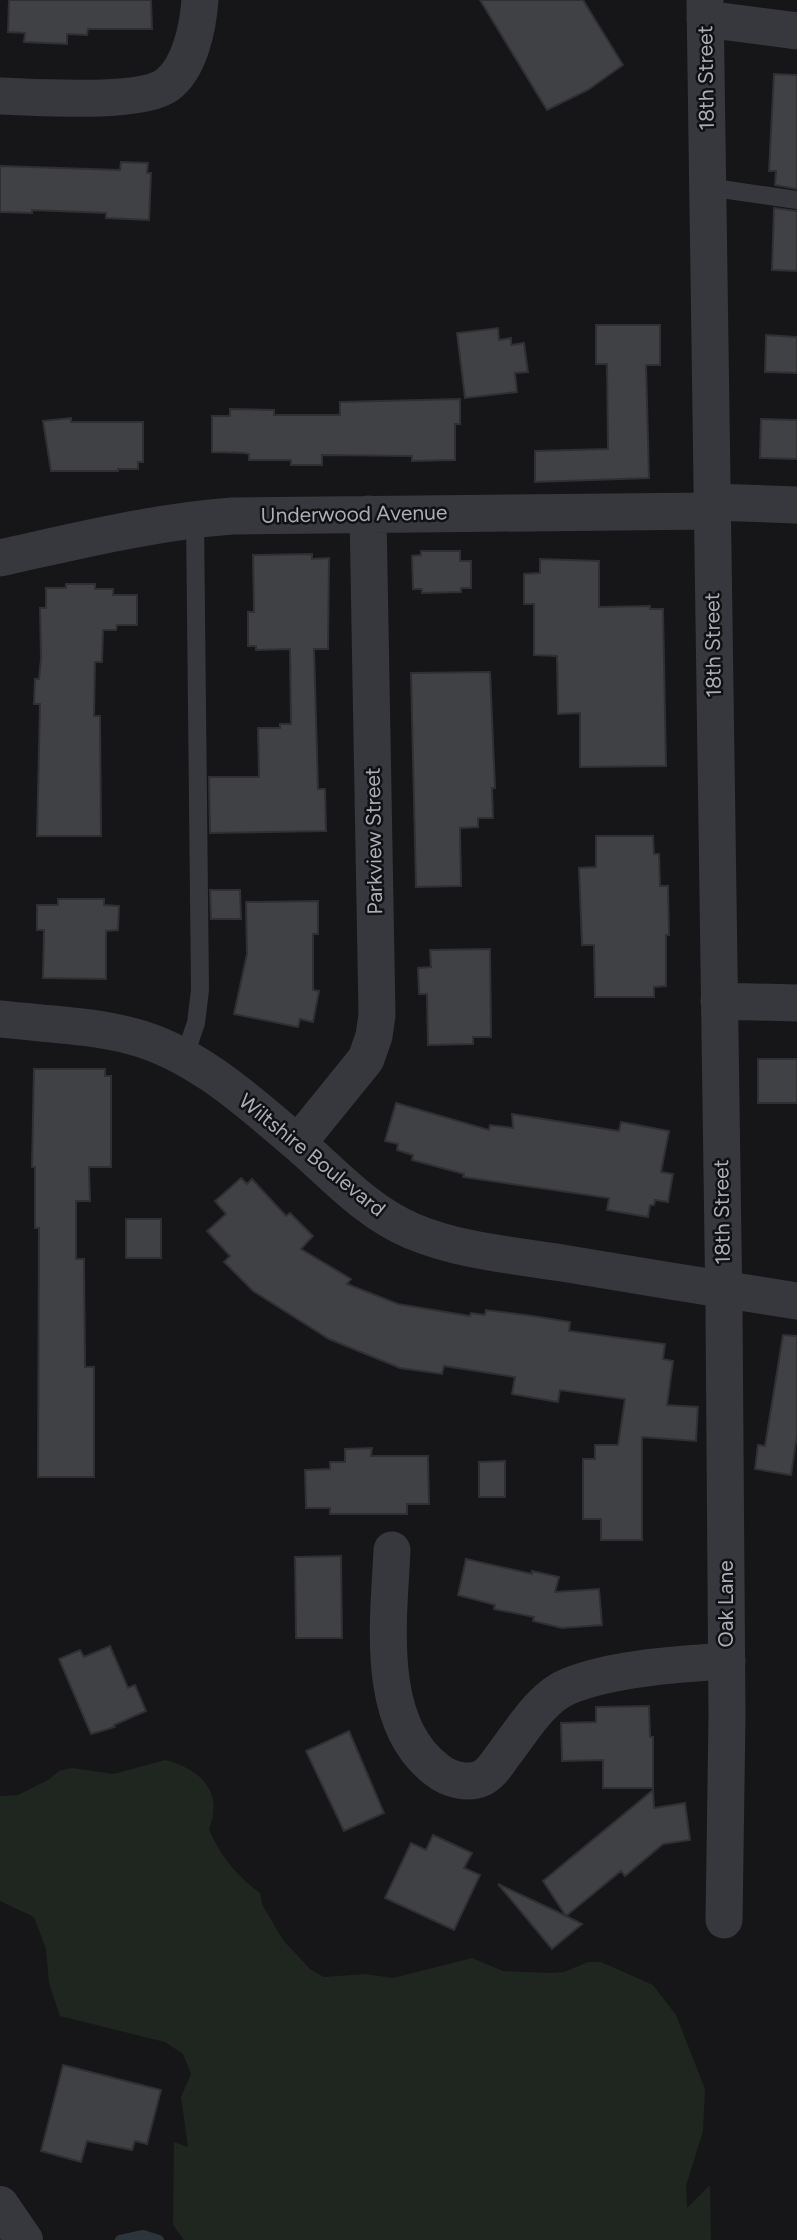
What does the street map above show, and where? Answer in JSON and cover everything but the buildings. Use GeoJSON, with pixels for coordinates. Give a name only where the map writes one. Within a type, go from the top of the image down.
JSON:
{"type":"FeatureCollection","features":[{"type":"Feature","properties":{"kind":"street"},"geometry":{"type":"LineString","coordinates":[[0,96],[117,97],[145,93],[167,85],[183,66],[193,38],[200,0]]}},
{"type":"Feature","properties":{"kind":"street"},"geometry":{"type":"LineString","coordinates":[[705,9],[797,31]]}},
{"type":"Feature","properties":{"kind":"street","name":"18th Street"},"geometry":{"type":"LineString","coordinates":[[705,9],[724,1289]]}},
{"type":"Feature","properties":{"kind":"street","name":"Underwood Avenue"},"geometry":{"type":"LineString","coordinates":[[0,558],[195,519],[797,505]]}},
{"type":"Feature","properties":{"kind":"street","name":"Parkview Street"},"geometry":{"type":"LineString","coordinates":[[298,1143],[366,1059],[374,1036],[377,1014],[368,514]]}},
{"type":"Feature","properties":{"kind":"street"},"geometry":{"type":"LineString","coordinates":[[719,1000],[797,1003]]}},
{"type":"Feature","properties":{"kind":"street","name":"Wiltshire Boulevard"},"geometry":{"type":"LineString","coordinates":[[0,1019],[106,1031],[167,1049],[218,1079],[298,1143],[351,1192],[410,1231],[449,1244],[797,1301]]}},
{"type":"Feature","properties":{"kind":"street","name":"Oak Lane"},"geometry":{"type":"LineString","coordinates":[[724,1289],[727,1661],[724,1920]]}},
{"type":"Feature","properties":{"kind":"street"},"geometry":{"type":"LineString","coordinates":[[392,1550],[388,1649],[394,1698],[416,1748],[428,1764],[444,1776],[463,1781],[482,1778],[495,1766],[531,1718],[550,1698],[568,1686],[631,1671],[727,1661]]}},
{"type":"Feature","properties":{"kind":"street"},"geometry":{"type":"LineString","coordinates":[[0,2205],[24,2240]]}},
{"type":"Feature","properties":{"kind":"lane"},"geometry":{"type":"LineString","coordinates":[[707,187],[797,200]]}},
{"type":"Feature","properties":{"kind":"lane"},"geometry":{"type":"LineString","coordinates":[[184,1058],[195,1023],[200,990],[195,519]]}},
{"type":"Feature","properties":{"kind":"shaded area"},"geometry":{"type":"Polygon","coordinates":[[[165,1760],[189,1769],[206,1784],[213,1803],[209,1829],[218,1848],[244,1880],[260,1893],[263,1906],[283,1940],[311,1970],[324,1977],[365,1974],[393,1978],[472,1958],[503,1971],[549,1973],[564,1972],[588,1962],[601,1962],[653,1985],[676,2015],[705,2089],[703,2131],[686,2186],[687,2208],[710,2185],[711,2240],[184,2240],[173,2225],[174,2142],[188,2147],[181,2097],[191,2074],[183,2054],[165,2042],[60,2016],[49,1983],[46,1949],[34,1917],[0,1901],[0,1796],[18,1795],[48,1780],[59,1771],[72,1768],[114,1774],[165,1760]]]}},
{"type":"Feature","properties":{"kind":"waterway"},"geometry":{"type":"LineString","coordinates":[[120,2240],[143,2235],[159,2240]]}}]}
